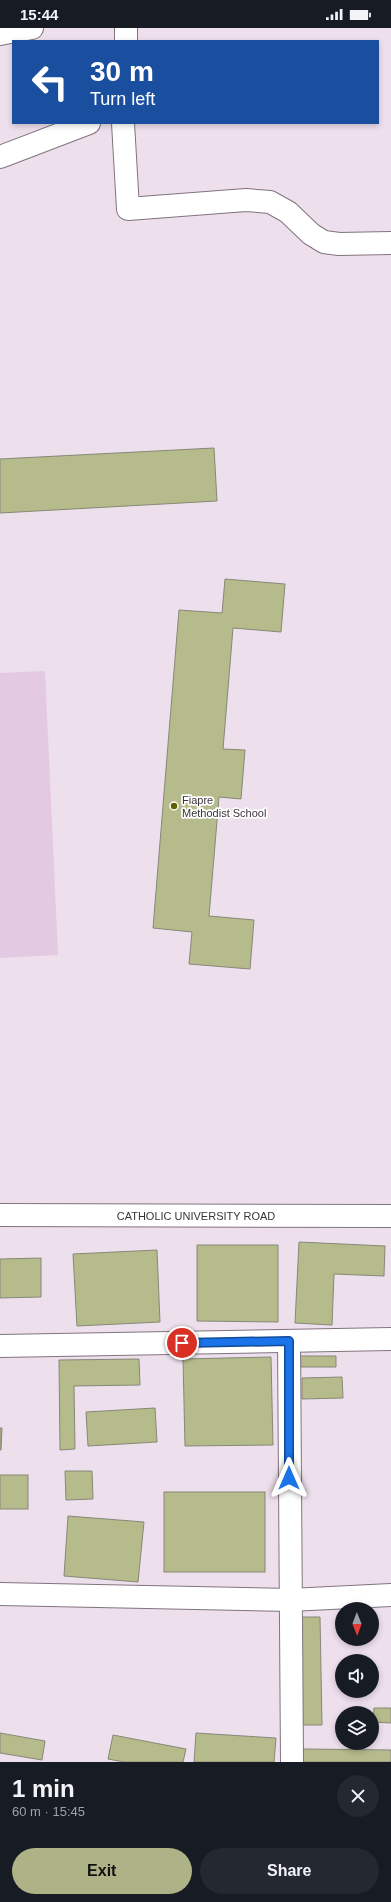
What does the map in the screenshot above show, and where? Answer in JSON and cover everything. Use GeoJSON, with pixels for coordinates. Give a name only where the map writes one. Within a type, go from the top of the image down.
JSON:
{"type":"FeatureCollection","features":[{"type":"Feature","properties":{"kind":"street"},"geometry":{"type":"LineString","coordinates":[[0,34],[32,28]]}},
{"type":"Feature","properties":{"kind":"street"},"geometry":{"type":"LineString","coordinates":[[126,28],[126,40]]}},
{"type":"Feature","properties":{"kind":"street"},"geometry":{"type":"LineString","coordinates":[[0,158],[86,124]]}},
{"type":"Feature","properties":{"kind":"street"},"geometry":{"type":"LineString","coordinates":[[123,124],[128,209],[246,200],[270,202],[288,212],[311,234],[324,242],[339,244],[391,243]]}},
{"type":"Feature","properties":{"kind":"street","name":"CATHOLIC UNIVERSITY ROAD"},"geometry":{"type":"LineString","coordinates":[[0,1215],[391,1216]]}},
{"type":"Feature","properties":{"kind":"street"},"geometry":{"type":"LineString","coordinates":[[0,1346],[391,1339]]}},
{"type":"Feature","properties":{"kind":"street"},"geometry":{"type":"LineString","coordinates":[[289,1341],[292,1762]]}},
{"type":"Feature","properties":{"kind":"street"},"geometry":{"type":"LineString","coordinates":[[0,1594],[290,1600],[391,1595]]}},
{"type":"Feature","properties":{"kind":"shaded area"},"geometry":{"type":"Polygon","coordinates":[[[45,671],[58,955],[0,958],[0,673],[45,671]]]}},
{"type":"Feature","properties":{"kind":"building"},"geometry":{"type":"Polygon","coordinates":[[[214,448],[217,501],[0,513],[0,459],[214,448]]]}},
{"type":"Feature","properties":{"kind":"building"},"geometry":{"type":"Polygon","coordinates":[[[225,579],[285,584],[281,632],[233,628],[223,749],[245,750],[241,799],[219,797],[209,916],[254,920],[250,969],[189,964],[192,932],[153,928],[179,610],[222,613],[225,579]]]}},
{"type":"Feature","properties":{"kind":"building"},"geometry":{"type":"Polygon","coordinates":[[[299,1242],[385,1246],[384,1276],[334,1274],[332,1325],[295,1323],[299,1242]]]}},
{"type":"Feature","properties":{"kind":"building"},"geometry":{"type":"Polygon","coordinates":[[[197,1245],[278,1245],[278,1322],[197,1321],[197,1245]]]}},
{"type":"Feature","properties":{"kind":"building"},"geometry":{"type":"Polygon","coordinates":[[[157,1250],[160,1322],[77,1326],[73,1254],[157,1250]]]}},
{"type":"Feature","properties":{"kind":"building"},"geometry":{"type":"Polygon","coordinates":[[[41,1258],[41,1297],[0,1298],[0,1259],[41,1258]]]}},
{"type":"Feature","properties":{"kind":"building"},"geometry":{"type":"Polygon","coordinates":[[[300,1356],[336,1356],[336,1367],[301,1367],[300,1356]]]}},
{"type":"Feature","properties":{"kind":"building"},"geometry":{"type":"Polygon","coordinates":[[[271,1357],[273,1445],[185,1446],[183,1359],[271,1357]]]}},
{"type":"Feature","properties":{"kind":"building"},"geometry":{"type":"Polygon","coordinates":[[[139,1359],[140,1385],[74,1386],[75,1449],[60,1450],[59,1360],[139,1359]]]}},
{"type":"Feature","properties":{"kind":"building"},"geometry":{"type":"Polygon","coordinates":[[[342,1377],[343,1398],[302,1399],[302,1378],[342,1377]]]}},
{"type":"Feature","properties":{"kind":"building"},"geometry":{"type":"Polygon","coordinates":[[[155,1408],[157,1442],[88,1446],[86,1412],[155,1408]]]}},
{"type":"Feature","properties":{"kind":"building"},"geometry":{"type":"Polygon","coordinates":[[[0,1428],[2,1428],[1,1450],[0,1450],[0,1428]]]}},
{"type":"Feature","properties":{"kind":"building"},"geometry":{"type":"Polygon","coordinates":[[[65,1471],[92,1471],[93,1499],[66,1500],[65,1471]]]}},
{"type":"Feature","properties":{"kind":"building"},"geometry":{"type":"Polygon","coordinates":[[[0,1475],[28,1475],[28,1509],[0,1509],[0,1475]]]}},
{"type":"Feature","properties":{"kind":"building"},"geometry":{"type":"Polygon","coordinates":[[[164,1492],[265,1492],[265,1572],[164,1572],[164,1492]]]}},
{"type":"Feature","properties":{"kind":"building"},"geometry":{"type":"Polygon","coordinates":[[[68,1516],[144,1522],[138,1582],[64,1576],[68,1516]]]}},
{"type":"Feature","properties":{"kind":"building"},"geometry":{"type":"Polygon","coordinates":[[[294,1617],[320,1617],[322,1725],[296,1725],[294,1617]]]}},
{"type":"Feature","properties":{"kind":"building"},"geometry":{"type":"Polygon","coordinates":[[[379,1708],[391,1708],[391,1723],[379,1722],[379,1708]]]}},
{"type":"Feature","properties":{"kind":"building"},"geometry":{"type":"Polygon","coordinates":[[[0,1733],[45,1741],[42,1760],[0,1753],[0,1733]]]}},
{"type":"Feature","properties":{"kind":"building"},"geometry":{"type":"Polygon","coordinates":[[[196,1733],[276,1738],[274,1762],[194,1762],[196,1733]]]}},
{"type":"Feature","properties":{"kind":"building"},"geometry":{"type":"Polygon","coordinates":[[[113,1735],[186,1749],[183,1762],[124,1762],[108,1759],[113,1735]]]}},
{"type":"Feature","properties":{"kind":"building"},"geometry":{"type":"Polygon","coordinates":[[[303,1749],[391,1750],[391,1762],[303,1762],[303,1749]]]}},
{"type":"Feature","properties":{"kind":"place","name":"Fiapre Methodist School"},"geometry":{"type":"Point","coordinates":[174,806]}},
{"type":"Feature","properties":{"kind":"route"},"geometry":{"type":"LineString","coordinates":[[182,1343],[289,1341],[289,1478]]}}]}
